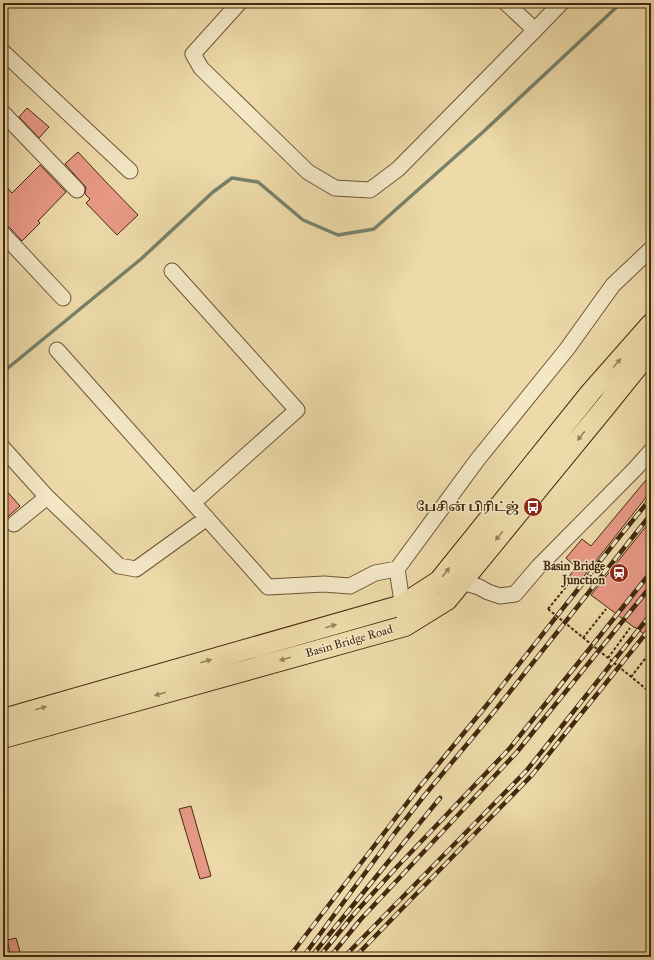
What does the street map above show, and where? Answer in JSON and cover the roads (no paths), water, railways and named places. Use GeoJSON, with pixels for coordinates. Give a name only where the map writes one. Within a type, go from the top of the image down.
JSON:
{"type":"FeatureCollection","features":[{"type":"Feature","properties":{"kind":"main road","name":"Basin Bridge Road"},"geometry":{"type":"LineString","coordinates":[[3,719],[402,606],[438,581],[591,392],[651,324]]}},
{"type":"Feature","properties":{"kind":"main road","name":"Basin Bridge Road"},"geometry":{"type":"LineString","coordinates":[[3,738],[405,626],[447,600],[651,350]]}},
{"type":"Feature","properties":{"kind":"street"},"geometry":{"type":"LineString","coordinates":[[239,3],[193,54],[201,68],[308,172],[335,188],[370,190],[398,170],[561,3]]}},
{"type":"Feature","properties":{"kind":"street"},"geometry":{"type":"LineString","coordinates":[[506,3],[535,30]]}},
{"type":"Feature","properties":{"kind":"street"},"geometry":{"type":"LineString","coordinates":[[3,52],[130,171]]}},
{"type":"Feature","properties":{"kind":"street"},"geometry":{"type":"LineString","coordinates":[[3,113],[77,190]]}},
{"type":"Feature","properties":{"kind":"street"},"geometry":{"type":"LineString","coordinates":[[3,234],[64,298]]}},
{"type":"Feature","properties":{"kind":"street"},"geometry":{"type":"LineString","coordinates":[[57,350],[268,587],[324,584],[350,586],[375,573],[397,569],[478,459],[567,349],[613,285],[651,249]]}},
{"type":"Feature","properties":{"kind":"street"},"geometry":{"type":"LineString","coordinates":[[172,271],[297,410],[193,503]]}},
{"type":"Feature","properties":{"kind":"street"},"geometry":{"type":"LineString","coordinates":[[3,448],[47,497],[119,566],[136,569],[207,518]]}},
{"type":"Feature","properties":{"kind":"street"},"geometry":{"type":"LineString","coordinates":[[462,582],[500,596],[514,594],[539,566],[651,452]]}},
{"type":"Feature","properties":{"kind":"street"},"geometry":{"type":"LineString","coordinates":[[14,524],[47,497]]}},
{"type":"Feature","properties":{"kind":"street"},"geometry":{"type":"LineString","coordinates":[[397,569],[405,626]]}},
{"type":"Feature","properties":{"kind":"waterway"},"geometry":{"type":"LineString","coordinates":[[3,372],[141,259],[213,192],[232,178],[258,182],[303,220],[338,235],[374,229],[483,132],[621,3]]}},
{"type":"Feature","properties":{"kind":"railway"},"geometry":{"type":"LineString","coordinates":[[289,957],[417,790],[486,706],[651,498]]}},
{"type":"Feature","properties":{"kind":"railway"},"geometry":{"type":"LineString","coordinates":[[303,957],[394,834],[493,713],[651,514]]}},
{"type":"Feature","properties":{"kind":"railway"},"geometry":{"type":"LineString","coordinates":[[319,957],[355,913],[395,869],[510,748],[651,572]]}},
{"type":"Feature","properties":{"kind":"railway"},"geometry":{"type":"LineString","coordinates":[[330,957],[361,919],[517,752],[651,586]]}},
{"type":"Feature","properties":{"kind":"railway"},"geometry":{"type":"LineString","coordinates":[[344,957],[527,770],[651,614]]}},
{"type":"Feature","properties":{"kind":"railway"},"geometry":{"type":"LineString","coordinates":[[355,957],[532,775],[651,627]]}},
{"type":"Feature","properties":{"kind":"railway"},"geometry":{"type":"LineString","coordinates":[[311,957],[440,798]]}},
{"type":"Feature","properties":{"kind":"place","name":"பேசின் பிரிட்ஜ்"},"geometry":{"type":"Point","coordinates":[533,507]}},
{"type":"Feature","properties":{"kind":"place","name":"Basin Bridge Junction"},"geometry":{"type":"Point","coordinates":[619,573]}}]}
